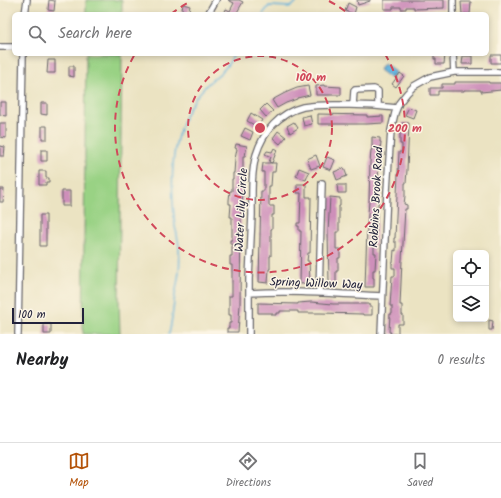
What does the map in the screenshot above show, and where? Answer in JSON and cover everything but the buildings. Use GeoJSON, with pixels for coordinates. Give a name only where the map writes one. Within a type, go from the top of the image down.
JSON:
{"type":"FeatureCollection","features":[{"type":"Feature","properties":{"kind":"street"},"geometry":{"type":"LineString","coordinates":[[25,12],[27,0]]}},
{"type":"Feature","properties":{"kind":"street"},"geometry":{"type":"LineString","coordinates":[[209,12],[216,0]]}},
{"type":"Feature","properties":{"kind":"street"},"geometry":{"type":"LineString","coordinates":[[453,0],[453,12]]}},
{"type":"Feature","properties":{"kind":"street"},"geometry":{"type":"LineString","coordinates":[[0,47],[12,47]]}},
{"type":"Feature","properties":{"kind":"street"},"geometry":{"type":"LineString","coordinates":[[18,334],[23,56]]}},
{"type":"Feature","properties":{"kind":"street"},"geometry":{"type":"LineString","coordinates":[[453,56],[454,72]]}},
{"type":"Feature","properties":{"kind":"street","name":"Robbins Brook Road"},"geometry":{"type":"LineString","coordinates":[[381,334],[391,130],[397,108],[407,93],[414,86],[430,77],[454,72],[501,72]]}},
{"type":"Feature","properties":{"kind":"street"},"geometry":{"type":"LineString","coordinates":[[353,105],[355,90],[374,89],[378,91],[378,106]]}},
{"type":"Feature","properties":{"kind":"street","name":"Water Lily Circle"},"geometry":{"type":"LineString","coordinates":[[249,334],[253,167],[260,143],[270,126],[294,110],[314,106],[353,105],[397,108]]}},
{"type":"Feature","properties":{"kind":"street"},"geometry":{"type":"LineString","coordinates":[[319,293],[322,183]]}},
{"type":"Feature","properties":{"kind":"street","name":"Spring Willow Way"},"geometry":{"type":"LineString","coordinates":[[249,294],[262,292],[382,296]]}},
{"type":"Feature","properties":{"kind":"green space"},"geometry":{"type":"Polygon","coordinates":[[[86,0],[122,0],[122,12],[86,12],[86,0]]]}},
{"type":"Feature","properties":{"kind":"green space"},"geometry":{"type":"Polygon","coordinates":[[[86,56],[122,56],[119,300],[120,334],[83,334],[86,56]]]}},
{"type":"Feature","properties":{"kind":"water"},"geometry":{"type":"Polygon","coordinates":[[[384,63],[396,72],[391,79],[379,70],[384,63]]]}},
{"type":"Feature","properties":{"kind":"waterway"},"geometry":{"type":"LineString","coordinates":[[264,12],[269,6],[291,7],[299,0]]}},
{"type":"Feature","properties":{"kind":"waterway"},"geometry":{"type":"LineString","coordinates":[[169,334],[180,261],[173,203],[173,166],[176,143],[183,120],[192,103],[206,85],[224,70],[233,56]]}}]}
